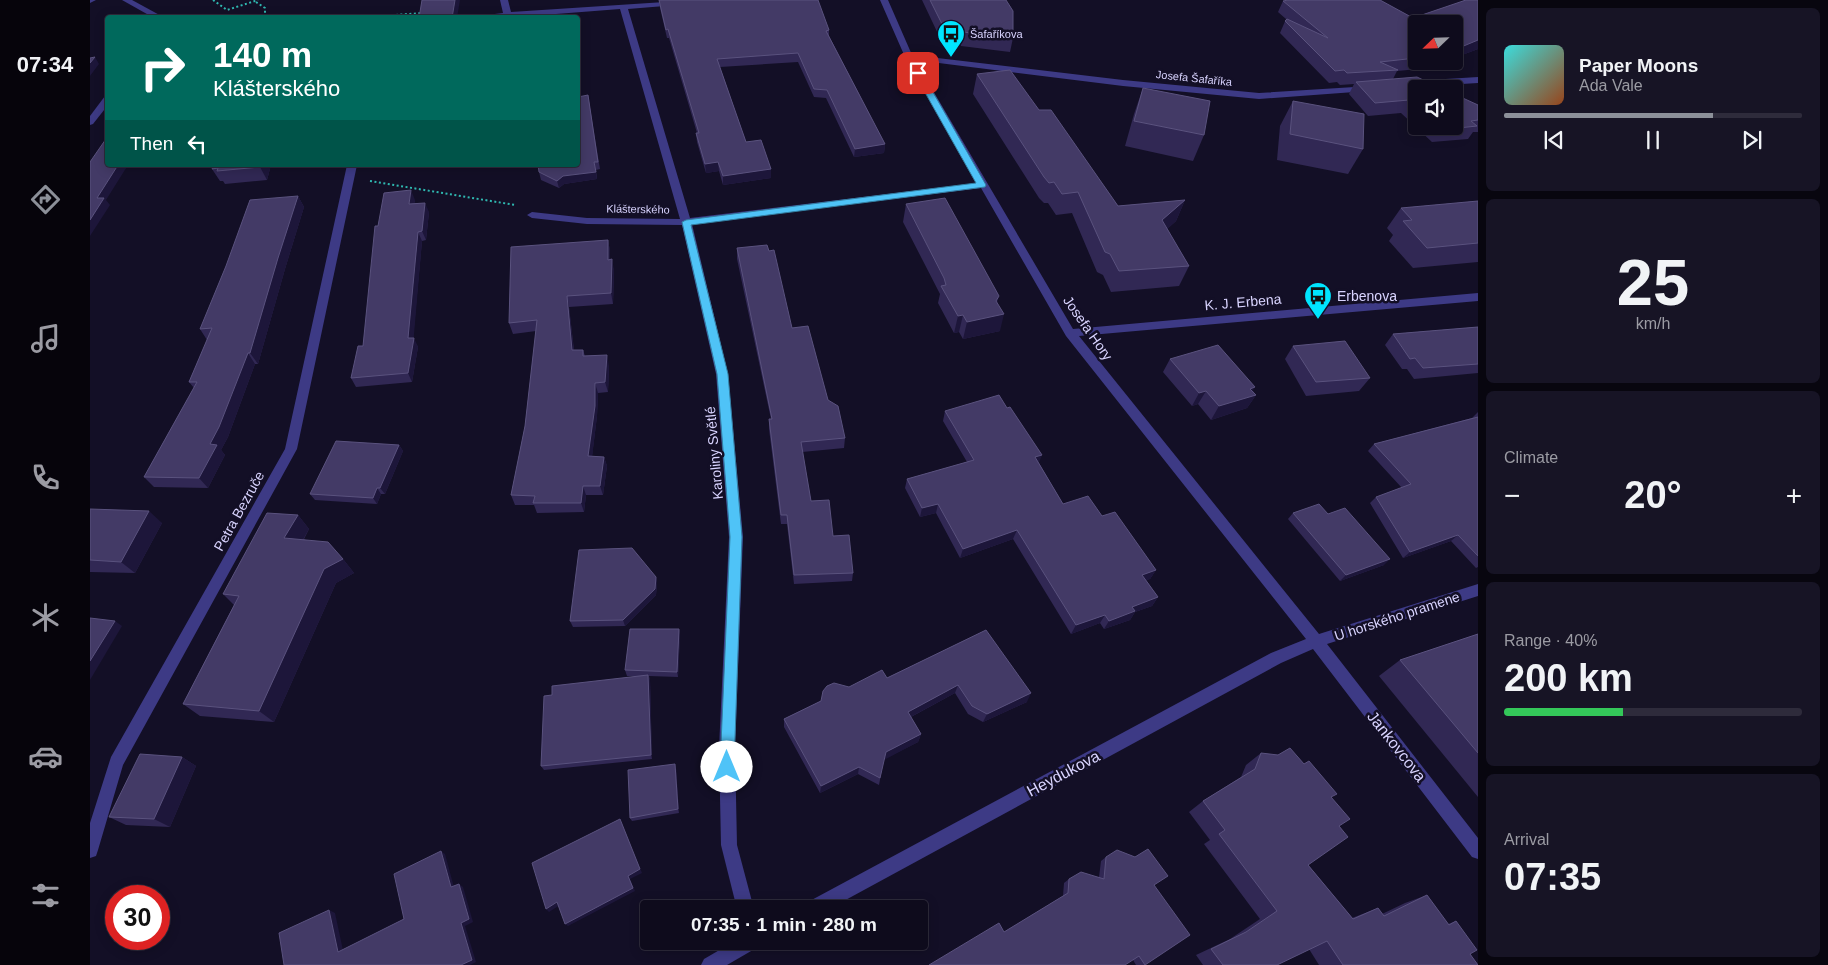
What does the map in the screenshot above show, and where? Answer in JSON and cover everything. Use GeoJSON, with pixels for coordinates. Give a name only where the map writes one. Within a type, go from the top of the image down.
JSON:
{"type":"FeatureCollection","features":[{"type":"Feature","properties":{"kind":"street"},"geometry":{"type":"LineString","coordinates":[[126,0],[155,15]]}},
{"type":"Feature","properties":{"kind":"street"},"geometry":{"type":"LineString","coordinates":[[504,0],[507,14]]}},
{"type":"Feature","properties":{"kind":"street","name":"Josefa Hory"},"geometry":{"type":"LineString","coordinates":[[884,0],[909,57],[1070,333],[1316,641]]}},
{"type":"Feature","properties":{"kind":"street"},"geometry":{"type":"LineString","coordinates":[[496,15],[687,2]]}},
{"type":"Feature","properties":{"kind":"street","name":"Karoliny Světlé"},"geometry":{"type":"LineString","coordinates":[[623,6],[686,222],[723,384],[736,537],[727,748],[729,845],[744,900]]}},
{"type":"Feature","properties":{"kind":"street","name":"Josefa Šafaříka"},"geometry":{"type":"LineString","coordinates":[[909,57],[1123,83],[1259,96],[1382,86]]}},
{"type":"Feature","properties":{"kind":"street"},"geometry":{"type":"LineString","coordinates":[[1401,85],[1478,80]]}},
{"type":"Feature","properties":{"kind":"street"},"geometry":{"type":"LineString","coordinates":[[90,122],[105,102]]}},
{"type":"Feature","properties":{"kind":"street","name":"Petra Bezruče"},"geometry":{"type":"LineString","coordinates":[[90,850],[116,762],[291,449],[352,167]]}},
{"type":"Feature","properties":{"kind":"street","name":"Klášterského"},"geometry":{"type":"LineString","coordinates":[[532,216],[587,221],[686,222],[982,185]]}},
{"type":"Feature","properties":{"kind":"street","name":"K. J. Erbena"},"geometry":{"type":"LineString","coordinates":[[1070,333],[1478,297]]}},
{"type":"Feature","properties":{"kind":"street","name":"U horského pramene"},"geometry":{"type":"LineString","coordinates":[[1316,641],[1478,590]]}},
{"type":"Feature","properties":{"kind":"street","name":"Jankovcova"},"geometry":{"type":"LineString","coordinates":[[1316,641],[1478,851]]}},
{"type":"Feature","properties":{"kind":"street","name":"Heydukova"},"geometry":{"type":"LineString","coordinates":[[829,900],[1267,663],[1316,641]]}},
{"type":"Feature","properties":{"kind":"street"},"geometry":{"type":"LineString","coordinates":[[710,965],[736,950]]}},
{"type":"Feature","properties":{"kind":"path"},"geometry":{"type":"LineString","coordinates":[[213,0],[227,10],[257,1],[265,8],[264,15]]}},
{"type":"Feature","properties":{"kind":"path"},"geometry":{"type":"LineString","coordinates":[[379,15],[425,13]]}},
{"type":"Feature","properties":{"kind":"path"},"geometry":{"type":"LineString","coordinates":[[350,179],[394,184],[514,205],[532,216]]}},
{"type":"Feature","properties":{"kind":"building"},"geometry":{"type":"Polygon","coordinates":[[[422,0],[455,0],[452,15],[420,15],[422,0]]]}},
{"type":"Feature","properties":{"kind":"building"},"geometry":{"type":"Polygon","coordinates":[[[659,0],[818,0],[829,30],[826,31],[885,144],[855,149],[827,90],[814,89],[798,53],[717,59],[746,142],[761,140],[771,169],[723,176],[718,162],[705,164],[696,133],[699,133],[668,29],[666,30],[659,0]]]}},
{"type":"Feature","properties":{"kind":"building"},"geometry":{"type":"Polygon","coordinates":[[[930,0],[1006,0],[1013,11],[1013,38],[963,32],[962,30],[953,31],[949,24],[942,24],[930,0]]]}},
{"type":"Feature","properties":{"kind":"building"},"geometry":{"type":"Polygon","coordinates":[[[1380,0],[1408,15],[1408,59],[1380,62],[1398,70],[1347,73],[1344,70],[1335,71],[1285,21],[1287,19],[1328,38],[1283,1],[1380,0]]]}},
{"type":"Feature","properties":{"kind":"building"},"geometry":{"type":"Polygon","coordinates":[[[1466,0],[1478,0],[1478,40],[1463,46],[1463,15],[1422,15],[1466,0]]]}},
{"type":"Feature","properties":{"kind":"building"},"geometry":{"type":"Polygon","coordinates":[[[1010,70],[1039,110],[1051,110],[1118,206],[1185,200],[1162,220],[1189,266],[1119,271],[1110,254],[1105,252],[1078,192],[1062,194],[1054,182],[1049,183],[977,74],[1010,70]]]}},
{"type":"Feature","properties":{"kind":"building"},"geometry":{"type":"Polygon","coordinates":[[[1417,77],[1423,80],[1408,80],[1408,100],[1375,103],[1356,82],[1417,77]]]}},
{"type":"Feature","properties":{"kind":"building"},"geometry":{"type":"Polygon","coordinates":[[[1143,88],[1210,101],[1204,135],[1134,121],[1143,88]]]}},
{"type":"Feature","properties":{"kind":"building"},"geometry":{"type":"Polygon","coordinates":[[[588,95],[598,162],[594,162],[596,172],[563,176],[557,181],[539,172],[538,167],[580,167],[580,97],[588,95]]]}},
{"type":"Feature","properties":{"kind":"building"},"geometry":{"type":"Polygon","coordinates":[[[1463,98],[1478,105],[1478,120],[1471,121],[1477,126],[1463,128],[1463,98]]]}},
{"type":"Feature","properties":{"kind":"building"},"geometry":{"type":"Polygon","coordinates":[[[1293,101],[1364,114],[1363,149],[1290,134],[1293,101]]]}},
{"type":"Feature","properties":{"kind":"building"},"geometry":{"type":"Polygon","coordinates":[[[105,140],[105,167],[117,167],[97,198],[104,198],[90,220],[90,162],[105,140]]]}},
{"type":"Feature","properties":{"kind":"building"},"geometry":{"type":"Polygon","coordinates":[[[213,167],[260,167],[217,171],[218,168],[212,169],[213,167]]]}},
{"type":"Feature","properties":{"kind":"building"},"geometry":{"type":"Polygon","coordinates":[[[411,190],[409,204],[425,203],[422,231],[418,232],[408,338],[414,338],[408,373],[351,378],[358,346],[363,346],[375,226],[378,226],[384,193],[411,190]]]}},
{"type":"Feature","properties":{"kind":"building"},"geometry":{"type":"Polygon","coordinates":[[[298,196],[250,353],[248,353],[219,427],[210,444],[217,445],[199,478],[144,477],[197,382],[189,382],[212,328],[200,329],[250,200],[298,196]]]}},
{"type":"Feature","properties":{"kind":"building"},"geometry":{"type":"Polygon","coordinates":[[[945,198],[999,296],[996,301],[1004,314],[967,322],[963,315],[958,316],[941,286],[946,285],[944,278],[906,204],[945,198]]]}},
{"type":"Feature","properties":{"kind":"building"},"geometry":{"type":"Polygon","coordinates":[[[1478,201],[1478,243],[1427,248],[1403,221],[1412,220],[1401,208],[1478,201]]]}},
{"type":"Feature","properties":{"kind":"building"},"geometry":{"type":"Polygon","coordinates":[[[608,240],[608,260],[612,259],[611,293],[567,296],[572,350],[583,350],[583,356],[607,355],[605,382],[595,383],[595,406],[588,456],[604,457],[600,486],[583,486],[581,503],[533,503],[535,496],[511,495],[525,426],[537,320],[509,323],[511,247],[608,240]]]}},
{"type":"Feature","properties":{"kind":"building"},"geometry":{"type":"Polygon","coordinates":[[[767,245],[769,251],[774,250],[792,328],[808,326],[828,400],[838,406],[845,438],[801,442],[811,501],[829,500],[833,536],[849,535],[853,573],[794,575],[787,515],[781,515],[769,419],[772,419],[737,248],[767,245]]]}},
{"type":"Feature","properties":{"kind":"building"},"geometry":{"type":"Polygon","coordinates":[[[1478,327],[1478,364],[1423,368],[1415,358],[1410,359],[1393,334],[1478,327]]]}},
{"type":"Feature","properties":{"kind":"building"},"geometry":{"type":"Polygon","coordinates":[[[1345,341],[1370,378],[1316,382],[1293,346],[1345,341]]]}},
{"type":"Feature","properties":{"kind":"building"},"geometry":{"type":"Polygon","coordinates":[[[1218,345],[1255,387],[1250,389],[1256,395],[1219,406],[1206,391],[1199,393],[1170,359],[1218,345]]]}},
{"type":"Feature","properties":{"kind":"building"},"geometry":{"type":"Polygon","coordinates":[[[999,395],[1007,408],[1010,407],[1042,455],[1035,457],[1063,504],[1088,496],[1102,516],[1115,512],[1156,570],[1142,575],[1158,597],[1132,607],[1135,611],[1109,621],[1105,615],[1076,625],[1017,530],[963,549],[938,504],[922,508],[907,479],[974,460],[945,411],[999,395]]]}},
{"type":"Feature","properties":{"kind":"building"},"geometry":{"type":"Polygon","coordinates":[[[1478,417],[1478,556],[1458,535],[1410,552],[1376,497],[1411,484],[1374,444],[1478,417]]]}},
{"type":"Feature","properties":{"kind":"building"},"geometry":{"type":"Polygon","coordinates":[[[336,441],[399,445],[380,488],[377,488],[373,498],[310,494],[336,441]]]}},
{"type":"Feature","properties":{"kind":"building"},"geometry":{"type":"Polygon","coordinates":[[[1319,504],[1328,514],[1345,508],[1390,559],[1346,575],[1293,513],[1319,504]]]}},
{"type":"Feature","properties":{"kind":"building"},"geometry":{"type":"Polygon","coordinates":[[[90,509],[149,511],[121,562],[90,560],[90,509]]]}},
{"type":"Feature","properties":{"kind":"building"},"geometry":{"type":"Polygon","coordinates":[[[267,513],[298,515],[284,538],[328,542],[343,559],[324,569],[259,711],[183,704],[239,596],[223,594],[267,513]]]}},
{"type":"Feature","properties":{"kind":"building"},"geometry":{"type":"Polygon","coordinates":[[[632,548],[656,577],[655,589],[623,620],[570,621],[579,550],[632,548]]]}},
{"type":"Feature","properties":{"kind":"building"},"geometry":{"type":"Polygon","coordinates":[[[90,618],[115,621],[90,661],[90,618]]]}},
{"type":"Feature","properties":{"kind":"building"},"geometry":{"type":"Polygon","coordinates":[[[630,629],[679,629],[677,672],[625,670],[630,629]]]}},
{"type":"Feature","properties":{"kind":"building"},"geometry":{"type":"Polygon","coordinates":[[[986,630],[1031,693],[987,714],[972,706],[958,685],[908,712],[921,734],[886,752],[880,778],[859,767],[821,786],[784,719],[821,701],[823,691],[827,686],[834,683],[849,687],[882,670],[887,678],[986,630]]]}},
{"type":"Feature","properties":{"kind":"building"},"geometry":{"type":"Polygon","coordinates":[[[1478,634],[1478,753],[1400,660],[1478,634]]]}},
{"type":"Feature","properties":{"kind":"building"},"geometry":{"type":"Polygon","coordinates":[[[648,675],[651,755],[541,766],[544,696],[552,695],[552,686],[648,675]]]}},
{"type":"Feature","properties":{"kind":"building"},"geometry":{"type":"Polygon","coordinates":[[[1290,748],[1304,764],[1309,761],[1337,794],[1331,797],[1350,819],[1339,826],[1348,837],[1308,865],[1353,919],[1378,908],[1384,916],[1427,895],[1449,925],[1456,921],[1477,950],[1470,954],[1478,965],[1343,965],[1327,941],[1277,965],[1223,965],[1211,949],[1246,932],[1277,911],[1219,834],[1225,830],[1203,801],[1255,769],[1261,753],[1278,755],[1290,748]]]}},
{"type":"Feature","properties":{"kind":"building"},"geometry":{"type":"Polygon","coordinates":[[[140,754],[182,757],[154,819],[109,817],[140,754]]]}},
{"type":"Feature","properties":{"kind":"building"},"geometry":{"type":"Polygon","coordinates":[[[675,764],[678,809],[630,818],[628,770],[675,764]]]}},
{"type":"Feature","properties":{"kind":"building"},"geometry":{"type":"Polygon","coordinates":[[[620,819],[640,869],[628,876],[633,888],[565,924],[557,902],[546,909],[532,863],[620,819]]]}},
{"type":"Feature","properties":{"kind":"building"},"geometry":{"type":"Polygon","coordinates":[[[1148,849],[1168,876],[1154,885],[1190,935],[1145,965],[1139,956],[1125,965],[929,965],[999,923],[1004,932],[1068,893],[1069,879],[1081,872],[1104,879],[1106,857],[1117,850],[1135,857],[1148,849]]]}},
{"type":"Feature","properties":{"kind":"building"},"geometry":{"type":"Polygon","coordinates":[[[441,851],[451,887],[459,884],[469,919],[461,923],[472,960],[461,965],[284,965],[279,933],[329,910],[338,952],[404,919],[394,874],[441,851]]]}},
{"type":"Feature","properties":{"kind":"place","name":"Šafaříkova"},"geometry":{"type":"Point","coordinates":[951,58]}},
{"type":"Feature","properties":{"kind":"place","name":"Erbenova"},"geometry":{"type":"Point","coordinates":[1318,320]}},
{"type":"Feature","properties":{"kind":"route"},"geometry":{"type":"LineString","coordinates":[[727,767],[736,537],[722,374],[686,222],[982,185],[918,73]]}}]}
